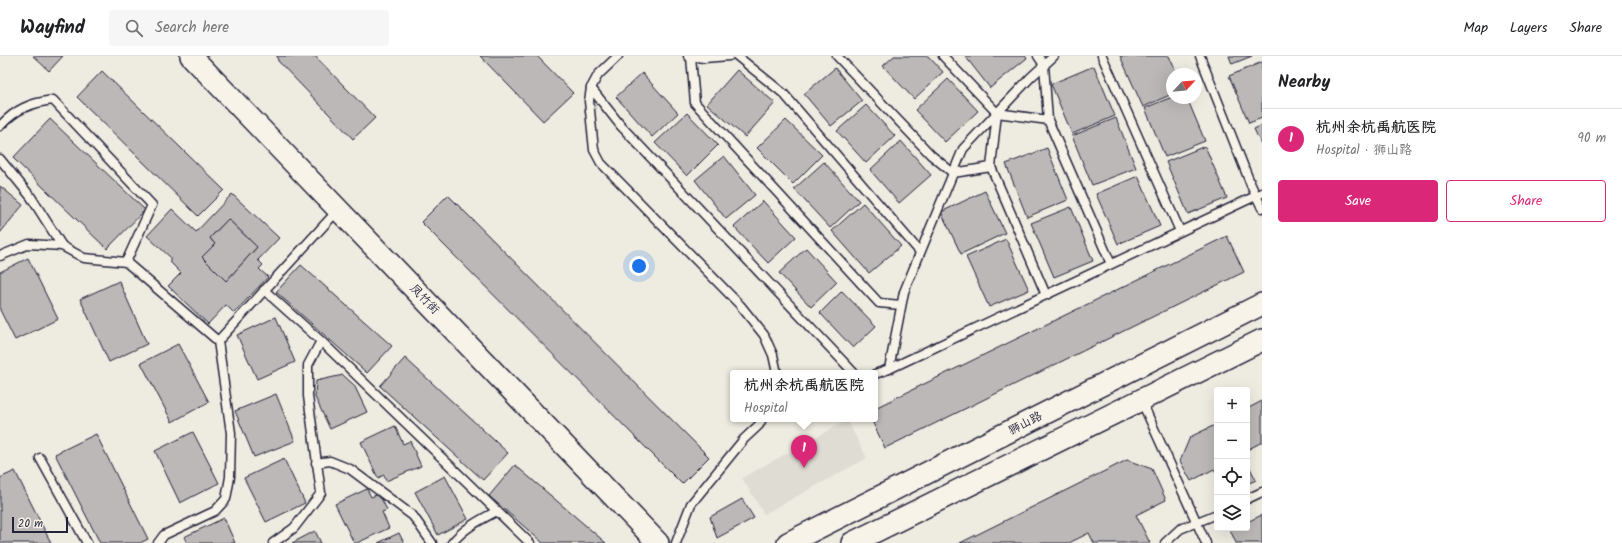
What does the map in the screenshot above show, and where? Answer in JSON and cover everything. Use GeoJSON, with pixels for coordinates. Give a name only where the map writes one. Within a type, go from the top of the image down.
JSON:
{"type":"FeatureCollection","features":[{"type":"Feature","properties":{"kind":"main road","name":"凤竹街"},"geometry":{"type":"LineString","coordinates":[[191,56],[658,543]]}},
{"type":"Feature","properties":{"kind":"main road","name":"狮山路"},"geometry":{"type":"LineString","coordinates":[[788,543],[1262,304]]}},
{"type":"Feature","properties":{"kind":"main road"},"geometry":{"type":"LineString","coordinates":[[852,543],[1262,340]]}},
{"type":"Feature","properties":{"kind":"lane"},"geometry":{"type":"LineString","coordinates":[[618,56],[598,75],[591,88],[589,101],[594,150],[601,163],[740,305],[764,335],[773,355],[776,370]]}},
{"type":"Feature","properties":{"kind":"lane"},"geometry":{"type":"LineString","coordinates":[[687,56],[704,58],[729,56]]}},
{"type":"Feature","properties":{"kind":"lane"},"geometry":{"type":"LineString","coordinates":[[691,56],[694,103],[879,303],[901,305]]}},
{"type":"Feature","properties":{"kind":"lane"},"geometry":{"type":"LineString","coordinates":[[737,56],[784,94],[920,252]]}},
{"type":"Feature","properties":{"kind":"lane"},"geometry":{"type":"LineString","coordinates":[[837,56],[931,155],[953,173],[991,167]]}},
{"type":"Feature","properties":{"kind":"lane"},"geometry":{"type":"LineString","coordinates":[[943,56],[997,113],[1048,120]]}},
{"type":"Feature","properties":{"kind":"lane"},"geometry":{"type":"LineString","coordinates":[[1038,56],[1044,65],[1048,120],[1111,264]]}},
{"type":"Feature","properties":{"kind":"lane"},"geometry":{"type":"LineString","coordinates":[[889,369],[904,292],[963,149],[1054,56]]}},
{"type":"Feature","properties":{"kind":"lane"},"geometry":{"type":"LineString","coordinates":[[1102,56],[1180,231]]}},
{"type":"Feature","properties":{"kind":"lane"},"geometry":{"type":"LineString","coordinates":[[1200,56],[1259,194],[1262,208]]}},
{"type":"Feature","properties":{"kind":"lane"},"geometry":{"type":"LineString","coordinates":[[591,88],[621,126],[851,370]]}},
{"type":"Feature","properties":{"kind":"lane"},"geometry":{"type":"LineString","coordinates":[[0,126],[12,113],[39,102],[53,100],[152,205],[126,262]]}},
{"type":"Feature","properties":{"kind":"lane"},"geometry":{"type":"LineString","coordinates":[[997,113],[991,167],[1046,295]]}},
{"type":"Feature","properties":{"kind":"lane"},"geometry":{"type":"LineString","coordinates":[[0,159],[31,197],[62,246]]}},
{"type":"Feature","properties":{"kind":"lane"},"geometry":{"type":"LineString","coordinates":[[878,373],[1259,194]]}},
{"type":"Feature","properties":{"kind":"lane"},"geometry":{"type":"LineString","coordinates":[[218,341],[338,209]]}},
{"type":"Feature","properties":{"kind":"lane"},"geometry":{"type":"LineString","coordinates":[[0,256],[29,244],[62,246],[84,258],[126,262],[218,341],[231,433],[230,477],[226,499],[215,511],[164,535],[158,543]]}},
{"type":"Feature","properties":{"kind":"lane"},"geometry":{"type":"LineString","coordinates":[[264,290],[321,341],[530,543]]}},
{"type":"Feature","properties":{"kind":"lane"},"geometry":{"type":"LineString","coordinates":[[273,543],[294,528],[321,493],[308,396],[308,365],[321,341]]}},
{"type":"Feature","properties":{"kind":"lane"},"geometry":{"type":"LineString","coordinates":[[1141,400],[1206,543]]}},
{"type":"Feature","properties":{"kind":"lane"},"geometry":{"type":"LineString","coordinates":[[676,543],[691,504],[744,439],[760,422]]}},
{"type":"Feature","properties":{"kind":"lane"},"geometry":{"type":"LineString","coordinates":[[40,458],[87,543]]}},
{"type":"Feature","properties":{"kind":"lane"},"geometry":{"type":"LineString","coordinates":[[316,463],[330,461],[350,469],[413,516],[432,543]]}},
{"type":"Feature","properties":{"kind":"lane"},"geometry":{"type":"LineString","coordinates":[[1250,498],[1262,492]]}},
{"type":"Feature","properties":{"kind":"lane"},"geometry":{"type":"LineString","coordinates":[[452,543],[460,533],[480,520],[497,512]]}},
{"type":"Feature","properties":{"kind":"lane"},"geometry":{"type":"LineString","coordinates":[[1164,543],[1180,529],[1214,515]]}},
{"type":"Feature","properties":{"kind":"lane"},"geometry":{"type":"LineString","coordinates":[[164,535],[168,543]]}},
{"type":"Feature","properties":{"kind":"shaded area"},"geometry":{"type":"Polygon","coordinates":[[[843,422],[848,422],[867,458],[764,514],[742,478],[843,422]]]}},
{"type":"Feature","properties":{"kind":"building"},"geometry":{"type":"Polygon","coordinates":[[[33,56],[63,56],[49,71],[33,56]]]}},
{"type":"Feature","properties":{"kind":"building"},"geometry":{"type":"Polygon","coordinates":[[[277,56],[315,56],[375,118],[353,139],[278,61],[277,56]]]}},
{"type":"Feature","properties":{"kind":"building"},"geometry":{"type":"Polygon","coordinates":[[[480,56],[537,56],[573,93],[543,121],[480,56]]]}},
{"type":"Feature","properties":{"kind":"building"},"geometry":{"type":"Polygon","coordinates":[[[894,56],[928,56],[943,72],[914,99],[883,66],[894,56]]]}},
{"type":"Feature","properties":{"kind":"building"},"geometry":{"type":"Polygon","coordinates":[[[965,56],[1025,56],[1027,58],[990,88],[965,56]]]}},
{"type":"Feature","properties":{"kind":"building"},"geometry":{"type":"Polygon","coordinates":[[[1120,56],[1169,56],[1174,68],[1166,68],[1166,97],[1143,107],[1120,56]]]}},
{"type":"Feature","properties":{"kind":"building"},"geometry":{"type":"Polygon","coordinates":[[[1229,56],[1252,56],[1232,64],[1229,56]]]}},
{"type":"Feature","properties":{"kind":"building"},"geometry":{"type":"Polygon","coordinates":[[[1262,62],[1262,118],[1249,123],[1229,76],[1262,62]]]}},
{"type":"Feature","properties":{"kind":"building"},"geometry":{"type":"Polygon","coordinates":[[[1094,66],[1115,116],[1072,134],[1051,84],[1094,66]]]}},
{"type":"Feature","properties":{"kind":"building"},"geometry":{"type":"Polygon","coordinates":[[[835,68],[862,101],[831,126],[804,94],[835,68]]]}},
{"type":"Feature","properties":{"kind":"building"},"geometry":{"type":"Polygon","coordinates":[[[737,70],[775,103],[745,137],[707,104],[737,70]]]}},
{"type":"Feature","properties":{"kind":"building"},"geometry":{"type":"Polygon","coordinates":[[[102,71],[224,190],[198,216],[77,97],[102,71]]]}},
{"type":"Feature","properties":{"kind":"building"},"geometry":{"type":"Polygon","coordinates":[[[642,73],[678,113],[652,137],[616,97],[642,73]]]}},
{"type":"Feature","properties":{"kind":"building"},"geometry":{"type":"Polygon","coordinates":[[[948,79],[978,111],[945,142],[915,110],[948,79]]]}},
{"type":"Feature","properties":{"kind":"building"},"geometry":{"type":"Polygon","coordinates":[[[1166,99],[1166,104],[1190,104],[1205,141],[1165,157],[1145,108],[1166,99]]]}},
{"type":"Feature","properties":{"kind":"building"},"geometry":{"type":"Polygon","coordinates":[[[866,105],[895,136],[866,163],[837,131],[866,105]]]}},
{"type":"Feature","properties":{"kind":"building"},"geometry":{"type":"Polygon","coordinates":[[[687,113],[718,145],[687,176],[655,143],[687,113]]]}},
{"type":"Feature","properties":{"kind":"building"},"geometry":{"type":"Polygon","coordinates":[[[1116,118],[1136,168],[1092,185],[1072,136],[1116,118]]]}},
{"type":"Feature","properties":{"kind":"building"},"geometry":{"type":"Polygon","coordinates":[[[50,119],[145,210],[107,249],[13,158],[50,119]]]}},
{"type":"Feature","properties":{"kind":"building"},"geometry":{"type":"Polygon","coordinates":[[[786,120],[822,155],[793,184],[757,148],[786,120]]]}},
{"type":"Feature","properties":{"kind":"building"},"geometry":{"type":"Polygon","coordinates":[[[1262,125],[1262,146],[1254,129],[1262,125]]]}},
{"type":"Feature","properties":{"kind":"building"},"geometry":{"type":"Polygon","coordinates":[[[901,141],[931,175],[899,203],[870,170],[901,141]]]}},
{"type":"Feature","properties":{"kind":"building"},"geometry":{"type":"Polygon","coordinates":[[[1205,146],[1227,198],[1188,214],[1166,162],[1205,146]]]}},
{"type":"Feature","properties":{"kind":"building"},"geometry":{"type":"Polygon","coordinates":[[[1047,148],[1068,200],[1027,217],[1006,164],[1047,148]]]}},
{"type":"Feature","properties":{"kind":"building"},"geometry":{"type":"Polygon","coordinates":[[[724,156],[755,195],[726,219],[695,180],[724,156]]]}},
{"type":"Feature","properties":{"kind":"building"},"geometry":{"type":"Polygon","coordinates":[[[824,162],[859,201],[830,228],[794,189],[824,162]]]}},
{"type":"Feature","properties":{"kind":"building"},"geometry":{"type":"Polygon","coordinates":[[[1138,176],[1160,226],[1118,244],[1096,194],[1138,176]]]}},
{"type":"Feature","properties":{"kind":"building"},"geometry":{"type":"Polygon","coordinates":[[[0,186],[23,205],[0,233],[0,186]]]}},
{"type":"Feature","properties":{"kind":"building"},"geometry":{"type":"Polygon","coordinates":[[[985,191],[1005,233],[961,254],[941,212],[985,191]]]}},
{"type":"Feature","properties":{"kind":"building"},"geometry":{"type":"Polygon","coordinates":[[[232,194],[279,238],[258,260],[263,265],[259,269],[268,277],[234,313],[226,305],[208,324],[168,286],[181,273],[170,262],[170,257],[147,236],[172,209],[196,232],[232,194]],[[228,219],[210,238],[215,244],[202,257],[226,281],[257,247],[228,219]]]}},
{"type":"Feature","properties":{"kind":"building"},"geometry":{"type":"Polygon","coordinates":[[[448,195],[709,457],[682,484],[421,222],[448,195]]]}},
{"type":"Feature","properties":{"kind":"building"},"geometry":{"type":"Polygon","coordinates":[[[763,201],[796,237],[768,263],[734,227],[763,201]]]}},
{"type":"Feature","properties":{"kind":"building"},"geometry":{"type":"Polygon","coordinates":[[[863,203],[901,246],[869,273],[832,231],[863,203]]]}},
{"type":"Feature","properties":{"kind":"building"},"geometry":{"type":"Polygon","coordinates":[[[1071,207],[1093,261],[1054,277],[1031,223],[1071,207]]]}},
{"type":"Feature","properties":{"kind":"building"},"geometry":{"type":"Polygon","coordinates":[[[228,219],[257,247],[226,281],[202,257],[215,244],[210,238],[228,219]]]}},
{"type":"Feature","properties":{"kind":"building"},"geometry":{"type":"Polygon","coordinates":[[[1227,236],[1244,272],[885,448],[872,422],[878,422],[878,407],[1227,236]]]}},
{"type":"Feature","properties":{"kind":"building"},"geometry":{"type":"Polygon","coordinates":[[[1006,239],[1029,290],[989,307],[966,257],[1006,239]]]}},
{"type":"Feature","properties":{"kind":"building"},"geometry":{"type":"Polygon","coordinates":[[[806,248],[837,282],[811,307],[779,273],[806,248]]]}},
{"type":"Feature","properties":{"kind":"building"},"geometry":{"type":"Polygon","coordinates":[[[28,258],[58,319],[15,340],[0,310],[0,272],[28,258]]]}},
{"type":"Feature","properties":{"kind":"building"},"geometry":{"type":"Polygon","coordinates":[[[301,265],[392,346],[367,373],[276,292],[301,265]]]}},
{"type":"Feature","properties":{"kind":"building"},"geometry":{"type":"Polygon","coordinates":[[[119,281],[147,344],[109,362],[80,299],[119,281]]]}},
{"type":"Feature","properties":{"kind":"building"},"geometry":{"type":"Polygon","coordinates":[[[842,291],[876,326],[853,348],[820,313],[842,291]]]}},
{"type":"Feature","properties":{"kind":"building"},"geometry":{"type":"Polygon","coordinates":[[[276,317],[295,362],[257,379],[237,335],[276,317]]]}},
{"type":"Feature","properties":{"kind":"building"},"geometry":{"type":"Polygon","coordinates":[[[178,344],[209,402],[172,422],[141,363],[178,344]]]}},
{"type":"Feature","properties":{"kind":"building"},"geometry":{"type":"Polygon","coordinates":[[[405,358],[508,453],[483,480],[380,386],[405,358]]]}},
{"type":"Feature","properties":{"kind":"building"},"geometry":{"type":"Polygon","coordinates":[[[343,375],[354,385],[367,412],[330,429],[315,397],[316,381],[343,375]]]}},
{"type":"Feature","properties":{"kind":"building"},"geometry":{"type":"Polygon","coordinates":[[[276,394],[295,441],[254,457],[235,411],[276,394]]]}},
{"type":"Feature","properties":{"kind":"building"},"geometry":{"type":"Polygon","coordinates":[[[1262,401],[1262,442],[1250,448],[1250,423],[1250,407],[1262,401]]]}},
{"type":"Feature","properties":{"kind":"building"},"geometry":{"type":"Polygon","coordinates":[[[1214,425],[1214,469],[1191,481],[1180,461],[1190,437],[1214,425]]]}},
{"type":"Feature","properties":{"kind":"building"},"geometry":{"type":"Polygon","coordinates":[[[395,426],[403,444],[410,441],[421,466],[386,481],[384,475],[378,478],[361,442],[395,426]]]}},
{"type":"Feature","properties":{"kind":"building"},"geometry":{"type":"Polygon","coordinates":[[[193,432],[219,483],[180,503],[155,451],[193,432]]]}},
{"type":"Feature","properties":{"kind":"building"},"geometry":{"type":"Polygon","coordinates":[[[96,434],[148,539],[140,543],[100,543],[55,454],[96,434]]]}},
{"type":"Feature","properties":{"kind":"building"},"geometry":{"type":"Polygon","coordinates":[[[284,459],[305,503],[266,522],[244,478],[284,459]]]}},
{"type":"Feature","properties":{"kind":"building"},"geometry":{"type":"Polygon","coordinates":[[[1127,460],[1152,469],[1166,500],[1136,515],[1150,543],[1094,543],[1089,533],[1069,543],[960,543],[1127,460]]]}},
{"type":"Feature","properties":{"kind":"building"},"geometry":{"type":"Polygon","coordinates":[[[515,465],[606,543],[543,543],[489,496],[515,465]]]}},
{"type":"Feature","properties":{"kind":"building"},"geometry":{"type":"Polygon","coordinates":[[[1250,468],[1256,480],[1250,483],[1250,468]]]}},
{"type":"Feature","properties":{"kind":"building"},"geometry":{"type":"Polygon","coordinates":[[[15,471],[51,543],[0,543],[0,478],[15,471]]]}},
{"type":"Feature","properties":{"kind":"building"},"geometry":{"type":"Polygon","coordinates":[[[445,476],[468,519],[438,535],[415,492],[445,476]]]}},
{"type":"Feature","properties":{"kind":"building"},"geometry":{"type":"Polygon","coordinates":[[[367,489],[371,497],[379,494],[387,510],[382,512],[389,528],[354,543],[335,504],[367,489]]]}},
{"type":"Feature","properties":{"kind":"building"},"geometry":{"type":"Polygon","coordinates":[[[742,499],[754,518],[717,538],[710,517],[742,499]]]}},
{"type":"Feature","properties":{"kind":"building"},"geometry":{"type":"Polygon","coordinates":[[[1262,515],[1262,543],[1236,543],[1230,531],[1250,531],[1250,521],[1262,515]]]}},
{"type":"Feature","properties":{"kind":"building"},"geometry":{"type":"Polygon","coordinates":[[[224,518],[235,543],[187,543],[184,537],[224,518]]]}},
{"type":"Feature","properties":{"kind":"building"},"geometry":{"type":"Polygon","coordinates":[[[315,531],[321,543],[292,543],[315,531]]]}},
{"type":"Feature","properties":{"kind":"building"},"geometry":{"type":"Polygon","coordinates":[[[399,533],[404,543],[378,543],[399,533]]]}},
{"type":"Feature","properties":{"kind":"place","name":"杭州余杭禹航医院"},"geometry":{"type":"Point","coordinates":[804,468]}}]}
